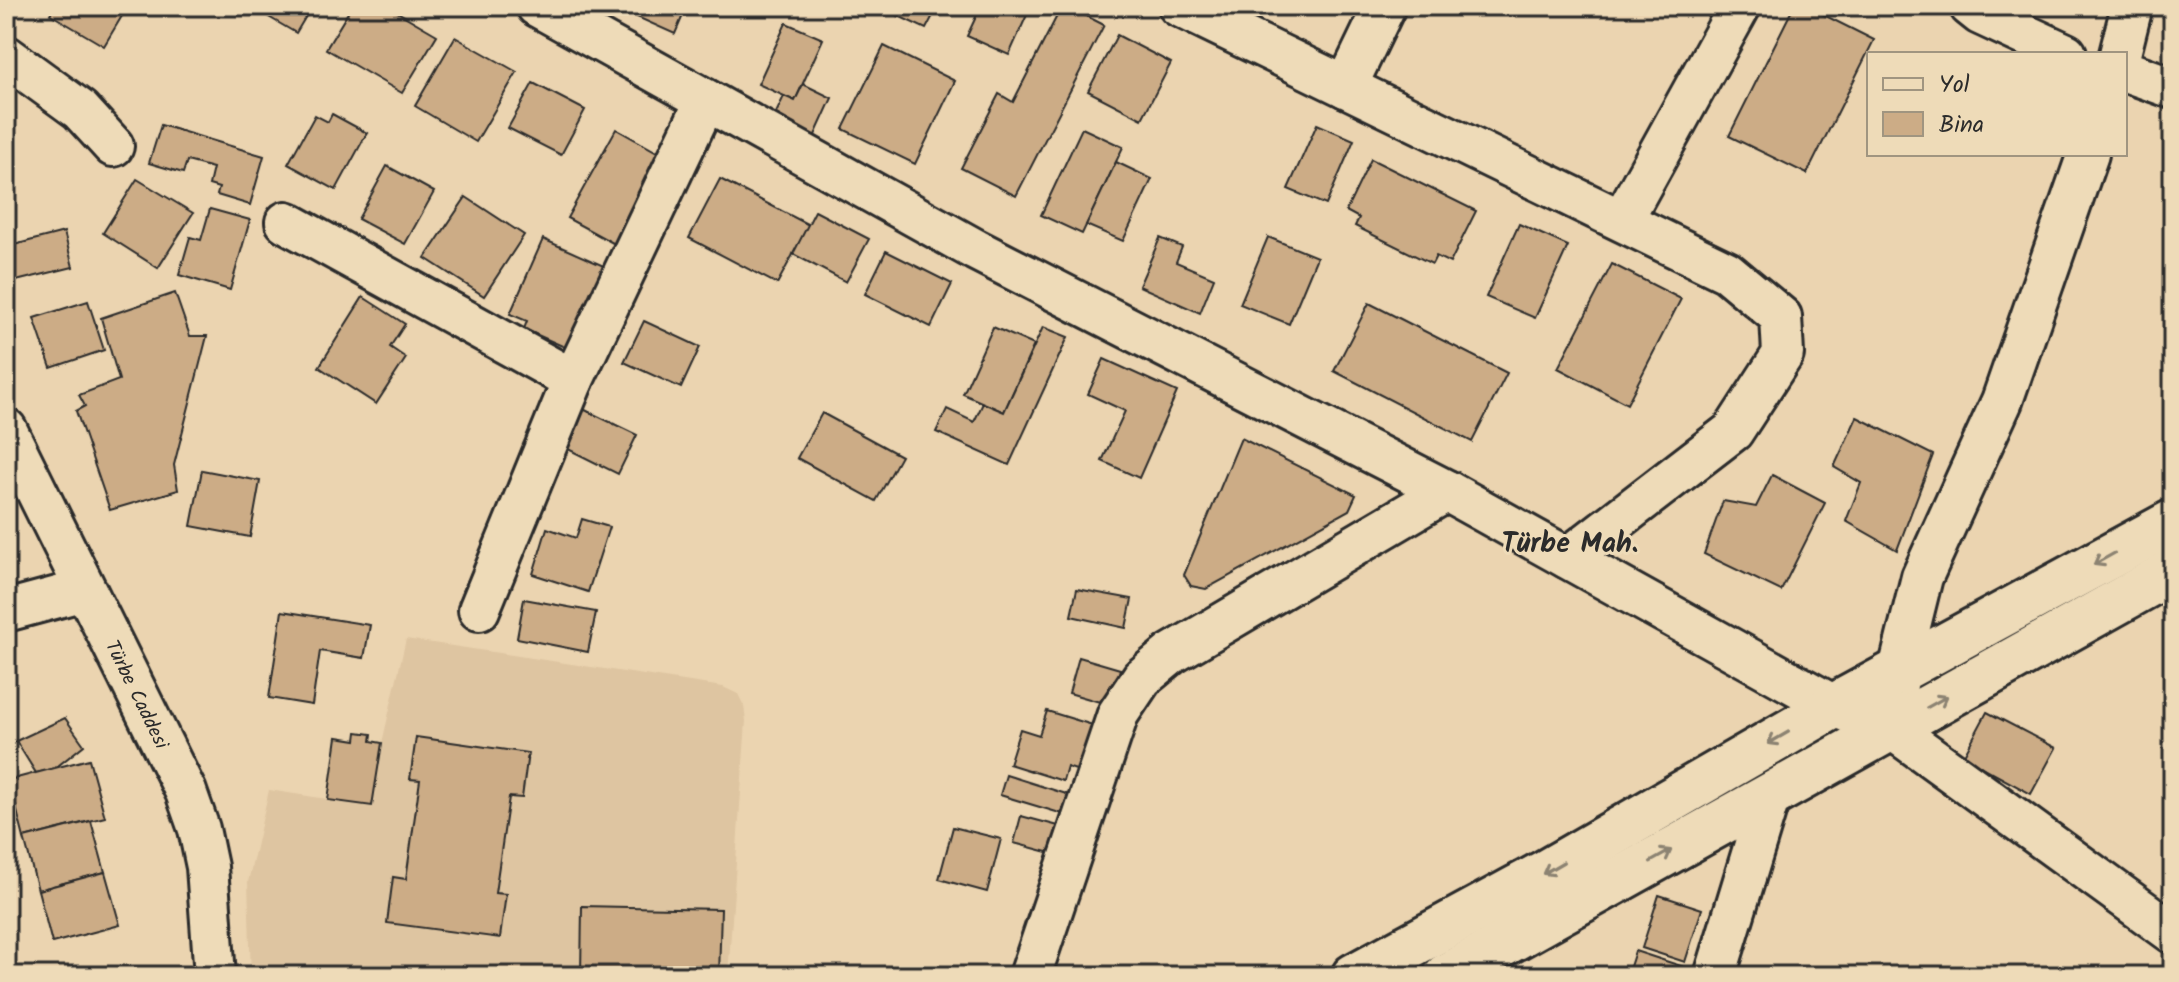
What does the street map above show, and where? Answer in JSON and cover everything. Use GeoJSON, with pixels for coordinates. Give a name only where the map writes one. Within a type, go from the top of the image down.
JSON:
{"type":"FeatureCollection","features":[{"type":"Feature","properties":{"kind":"main road"},"geometry":{"type":"LineString","coordinates":[[1354,976],[1546,872],[1834,706],[2173,522]]}},
{"type":"Feature","properties":{"kind":"main road"},"geometry":{"type":"LineString","coordinates":[[1446,976],[2173,571]]}},
{"type":"Feature","properties":{"kind":"street"},"geometry":{"type":"LineString","coordinates":[[537,6],[976,250],[1447,491],[1834,706],[1891,728],[2173,933]]}},
{"type":"Feature","properties":{"kind":"street"},"geometry":{"type":"LineString","coordinates":[[1179,6],[1727,272],[1781,317],[1783,354],[1733,431],[1568,558]]}},
{"type":"Feature","properties":{"kind":"street"},"geometry":{"type":"LineString","coordinates":[[1346,87],[1385,6]]}},
{"type":"Feature","properties":{"kind":"street"},"geometry":{"type":"LineString","coordinates":[[1622,220],[1740,6]]}},
{"type":"Feature","properties":{"kind":"street"},"geometry":{"type":"LineString","coordinates":[[1970,6],[1980,14],[2062,52]]}},
{"type":"Feature","properties":{"kind":"street"},"geometry":{"type":"LineString","coordinates":[[2120,52],[2132,6]]}},
{"type":"Feature","properties":{"kind":"street"},"geometry":{"type":"LineString","coordinates":[[6,56],[80,110],[113,146]]}},
{"type":"Feature","properties":{"kind":"street"},"geometry":{"type":"LineString","coordinates":[[2127,72],[2173,88]]}},
{"type":"Feature","properties":{"kind":"street"},"geometry":{"type":"LineString","coordinates":[[479,610],[573,380],[706,100]]}},
{"type":"Feature","properties":{"kind":"street"},"geometry":{"type":"LineString","coordinates":[[1891,728],[1899,670],[1922,577],[2002,401],[2087,156]]}},
{"type":"Feature","properties":{"kind":"street"},"geometry":{"type":"LineString","coordinates":[[286,222],[573,380]]}},
{"type":"Feature","properties":{"kind":"street","name":"Türbe Caddesi"},"geometry":{"type":"LineString","coordinates":[[6,429],[186,792],[199,829],[207,867],[215,976]]}},
{"type":"Feature","properties":{"kind":"street"},"geometry":{"type":"LineString","coordinates":[[1030,976],[1118,714],[1142,678],[1171,654],[1447,491]]}},
{"type":"Feature","properties":{"kind":"street"},"geometry":{"type":"LineString","coordinates":[[6,611],[84,590]]}},
{"type":"Feature","properties":{"kind":"street"},"geometry":{"type":"LineString","coordinates":[[1715,976],[1770,795]]}},
{"type":"Feature","properties":{"kind":"shaded area"},"geometry":{"type":"Polygon","coordinates":[[[406,639],[723,687],[738,694],[746,721],[728,976],[251,976],[248,882],[269,790],[372,806],[382,743],[406,639]]]}},
{"type":"Feature","properties":{"kind":"building"},"geometry":{"type":"Polygon","coordinates":[[[55,6],[128,6],[104,46],[50,14],[55,6]]]}},
{"type":"Feature","properties":{"kind":"building"},"geometry":{"type":"Polygon","coordinates":[[[250,6],[312,6],[296,33],[250,6]]]}},
{"type":"Feature","properties":{"kind":"building"},"geometry":{"type":"Polygon","coordinates":[[[352,6],[387,6],[437,35],[402,93],[326,49],[352,6]]]}},
{"type":"Feature","properties":{"kind":"building"},"geometry":{"type":"Polygon","coordinates":[[[642,6],[687,6],[675,34],[637,17],[642,6]]]}},
{"type":"Feature","properties":{"kind":"building"},"geometry":{"type":"Polygon","coordinates":[[[877,6],[938,6],[926,29],[877,6]]]}},
{"type":"Feature","properties":{"kind":"building"},"geometry":{"type":"Polygon","coordinates":[[[981,6],[1031,6],[1009,55],[967,36],[981,6]]]}},
{"type":"Feature","properties":{"kind":"building"},"geometry":{"type":"Polygon","coordinates":[[[1062,6],[1104,25],[1016,196],[961,168],[999,94],[1013,102],[1062,6]]]}},
{"type":"Feature","properties":{"kind":"building"},"geometry":{"type":"Polygon","coordinates":[[[1794,6],[1806,6],[1874,40],[1807,174],[1729,136],[1794,6]]]}},
{"type":"Feature","properties":{"kind":"building"},"geometry":{"type":"Polygon","coordinates":[[[786,23],[823,39],[795,101],[758,84],[786,23]]]}},
{"type":"Feature","properties":{"kind":"building"},"geometry":{"type":"Polygon","coordinates":[[[1117,35],[1171,63],[1142,119],[1088,91],[1117,35]]]}},
{"type":"Feature","properties":{"kind":"building"},"geometry":{"type":"Polygon","coordinates":[[[455,37],[517,72],[476,142],[415,106],[455,37]]]}},
{"type":"Feature","properties":{"kind":"building"},"geometry":{"type":"Polygon","coordinates":[[[884,46],[955,81],[915,164],[843,129],[884,46]]]}},
{"type":"Feature","properties":{"kind":"building"},"geometry":{"type":"Polygon","coordinates":[[[533,83],[585,110],[561,155],[508,128],[533,83]]]}},
{"type":"Feature","properties":{"kind":"building"},"geometry":{"type":"Polygon","coordinates":[[[803,84],[832,98],[811,144],[770,126],[784,96],[795,101],[803,84]]]}},
{"type":"Feature","properties":{"kind":"building"},"geometry":{"type":"Polygon","coordinates":[[[332,114],[367,133],[336,190],[288,164],[315,115],[328,122],[332,114]]]}},
{"type":"Feature","properties":{"kind":"building"},"geometry":{"type":"Polygon","coordinates":[[[1317,124],[1354,140],[1326,205],[1288,189],[1317,124]]]}},
{"type":"Feature","properties":{"kind":"building"},"geometry":{"type":"Polygon","coordinates":[[[161,125],[264,156],[250,205],[217,195],[219,188],[209,185],[213,168],[187,161],[183,173],[149,163],[161,125]]]}},
{"type":"Feature","properties":{"kind":"building"},"geometry":{"type":"Polygon","coordinates":[[[1082,128],[1123,147],[1082,234],[1041,215],[1082,128]]]}},
{"type":"Feature","properties":{"kind":"building"},"geometry":{"type":"Polygon","coordinates":[[[616,129],[664,156],[624,249],[567,218],[616,129]]]}},
{"type":"Feature","properties":{"kind":"building"},"geometry":{"type":"Polygon","coordinates":[[[1371,159],[1476,211],[1450,263],[1436,256],[1432,264],[1355,226],[1359,218],[1346,211],[1371,159]]]}},
{"type":"Feature","properties":{"kind":"building"},"geometry":{"type":"Polygon","coordinates":[[[1116,162],[1152,179],[1123,241],[1086,225],[1116,162]]]}},
{"type":"Feature","properties":{"kind":"building"},"geometry":{"type":"Polygon","coordinates":[[[387,166],[434,192],[405,244],[358,219],[387,166]]]}},
{"type":"Feature","properties":{"kind":"building"},"geometry":{"type":"Polygon","coordinates":[[[137,179],[193,213],[158,268],[103,233],[137,179]]]}},
{"type":"Feature","properties":{"kind":"building"},"geometry":{"type":"Polygon","coordinates":[[[720,179],[809,225],[777,284],[689,238],[720,179]]]}},
{"type":"Feature","properties":{"kind":"building"},"geometry":{"type":"Polygon","coordinates":[[[466,197],[524,235],[484,296],[425,258],[466,197]]]}},
{"type":"Feature","properties":{"kind":"building"},"geometry":{"type":"Polygon","coordinates":[[[210,209],[250,220],[230,290],[179,275],[190,237],[201,240],[210,209]]]}},
{"type":"Feature","properties":{"kind":"building"},"geometry":{"type":"Polygon","coordinates":[[[815,211],[869,239],[846,282],[793,254],[815,211]]]}},
{"type":"Feature","properties":{"kind":"building"},"geometry":{"type":"Polygon","coordinates":[[[1519,224],[1568,246],[1535,318],[1486,297],[1519,224]]]}},
{"type":"Feature","properties":{"kind":"building"},"geometry":{"type":"Polygon","coordinates":[[[64,232],[73,267],[12,282],[6,247],[64,232]]]}},
{"type":"Feature","properties":{"kind":"building"},"geometry":{"type":"Polygon","coordinates":[[[1268,237],[1317,257],[1289,324],[1240,304],[1268,237]]]}},
{"type":"Feature","properties":{"kind":"building"},"geometry":{"type":"Polygon","coordinates":[[[1160,238],[1182,247],[1176,262],[1214,278],[1200,313],[1139,286],[1160,238]]]}},
{"type":"Feature","properties":{"kind":"building"},"geometry":{"type":"Polygon","coordinates":[[[543,239],[606,267],[569,349],[524,329],[527,321],[510,314],[543,239]]]}},
{"type":"Feature","properties":{"kind":"building"},"geometry":{"type":"Polygon","coordinates":[[[886,251],[952,284],[931,327],[865,294],[886,251]]]}},
{"type":"Feature","properties":{"kind":"building"},"geometry":{"type":"Polygon","coordinates":[[[1612,264],[1681,299],[1627,404],[1558,368],[1612,264]]]}},
{"type":"Feature","properties":{"kind":"building"},"geometry":{"type":"Polygon","coordinates":[[[175,293],[190,336],[207,336],[174,465],[178,490],[110,510],[76,411],[85,406],[79,395],[119,380],[101,318],[175,293]]]}},
{"type":"Feature","properties":{"kind":"building"},"geometry":{"type":"Polygon","coordinates":[[[363,297],[405,324],[390,347],[406,358],[376,404],[319,367],[363,297]]]}},
{"type":"Feature","properties":{"kind":"building"},"geometry":{"type":"Polygon","coordinates":[[[88,301],[104,350],[51,368],[34,318],[88,301]]]}},
{"type":"Feature","properties":{"kind":"building"},"geometry":{"type":"Polygon","coordinates":[[[1369,303],[1507,373],[1472,442],[1334,371],[1369,303]]]}},
{"type":"Feature","properties":{"kind":"building"},"geometry":{"type":"Polygon","coordinates":[[[644,321],[700,347],[681,388],[624,362],[644,321]]]}},
{"type":"Feature","properties":{"kind":"building"},"geometry":{"type":"Polygon","coordinates":[[[993,327],[1034,345],[1004,412],[963,394],[993,327]]]}},
{"type":"Feature","properties":{"kind":"building"},"geometry":{"type":"Polygon","coordinates":[[[1043,327],[1068,337],[1009,465],[936,432],[947,409],[974,422],[983,403],[1004,412],[1043,327]]]}},
{"type":"Feature","properties":{"kind":"building"},"geometry":{"type":"Polygon","coordinates":[[[1104,359],[1177,392],[1139,478],[1102,461],[1125,411],[1088,394],[1104,359]]]}},
{"type":"Feature","properties":{"kind":"building"},"geometry":{"type":"Polygon","coordinates":[[[581,408],[637,435],[618,474],[562,446],[581,408]]]}},
{"type":"Feature","properties":{"kind":"building"},"geometry":{"type":"Polygon","coordinates":[[[822,413],[901,456],[876,501],[797,458],[822,413]]]}},
{"type":"Feature","properties":{"kind":"building"},"geometry":{"type":"Polygon","coordinates":[[[1857,417],[1933,455],[1897,550],[1846,521],[1861,483],[1834,467],[1857,417]]]}},
{"type":"Feature","properties":{"kind":"building"},"geometry":{"type":"Polygon","coordinates":[[[1241,438],[1356,495],[1349,510],[1206,589],[1191,586],[1184,575],[1241,438]]]}},
{"type":"Feature","properties":{"kind":"building"},"geometry":{"type":"Polygon","coordinates":[[[202,470],[260,481],[250,537],[191,526],[202,470]]]}},
{"type":"Feature","properties":{"kind":"building"},"geometry":{"type":"Polygon","coordinates":[[[1772,475],[1825,503],[1781,591],[1704,554],[1723,501],[1756,507],[1772,475]]]}},
{"type":"Feature","properties":{"kind":"building"},"geometry":{"type":"Polygon","coordinates":[[[582,519],[609,527],[588,592],[533,574],[547,528],[576,538],[582,519]]]}},
{"type":"Feature","properties":{"kind":"building"},"geometry":{"type":"Polygon","coordinates":[[[1077,589],[1132,599],[1126,628],[1071,616],[1077,589]]]}},
{"type":"Feature","properties":{"kind":"building"},"geometry":{"type":"Polygon","coordinates":[[[524,599],[596,612],[588,652],[517,638],[524,599]]]}},
{"type":"Feature","properties":{"kind":"building"},"geometry":{"type":"Polygon","coordinates":[[[282,611],[370,625],[364,658],[320,651],[312,705],[269,698],[282,611]]]}},
{"type":"Feature","properties":{"kind":"building"},"geometry":{"type":"Polygon","coordinates":[[[1079,657],[1120,669],[1110,705],[1069,693],[1079,657]]]}},
{"type":"Feature","properties":{"kind":"building"},"geometry":{"type":"Polygon","coordinates":[[[1047,711],[1099,727],[1085,773],[1067,767],[1063,781],[1009,764],[1020,729],[1039,735],[1047,711]]]}},
{"type":"Feature","properties":{"kind":"building"},"geometry":{"type":"Polygon","coordinates":[[[1987,712],[2056,748],[2031,794],[1963,757],[1987,712]]]}},
{"type":"Feature","properties":{"kind":"building"},"geometry":{"type":"Polygon","coordinates":[[[65,718],[84,745],[54,769],[36,773],[16,741],[65,718]]]}},
{"type":"Feature","properties":{"kind":"building"},"geometry":{"type":"Polygon","coordinates":[[[357,732],[372,734],[371,741],[382,743],[372,806],[328,800],[337,737],[356,740],[357,732]]]}},
{"type":"Feature","properties":{"kind":"building"},"geometry":{"type":"Polygon","coordinates":[[[416,737],[528,753],[522,798],[509,797],[495,893],[506,894],[500,938],[387,923],[393,877],[406,879],[420,780],[410,779],[416,737]]]}},
{"type":"Feature","properties":{"kind":"building"},"geometry":{"type":"Polygon","coordinates":[[[89,759],[105,817],[24,838],[9,780],[89,759]]]}},
{"type":"Feature","properties":{"kind":"building"},"geometry":{"type":"Polygon","coordinates":[[[1006,775],[1079,798],[1073,817],[1000,795],[1006,775]]]}},
{"type":"Feature","properties":{"kind":"building"},"geometry":{"type":"Polygon","coordinates":[[[1021,816],[1066,828],[1059,855],[1014,843],[1021,816]]]}},
{"type":"Feature","properties":{"kind":"building"},"geometry":{"type":"Polygon","coordinates":[[[91,821],[105,872],[38,890],[24,838],[91,821]]]}},
{"type":"Feature","properties":{"kind":"building"},"geometry":{"type":"Polygon","coordinates":[[[953,827],[1001,839],[987,892],[939,879],[953,827]]]}},
{"type":"Feature","properties":{"kind":"building"},"geometry":{"type":"Polygon","coordinates":[[[105,872],[120,925],[52,943],[38,890],[105,872]]]}},
{"type":"Feature","properties":{"kind":"building"},"geometry":{"type":"Polygon","coordinates":[[[1659,895],[1702,909],[1685,962],[1642,948],[1659,895]]]}},
{"type":"Feature","properties":{"kind":"building"},"geometry":{"type":"Polygon","coordinates":[[[582,906],[721,909],[719,976],[581,976],[582,906]]]}},
{"type":"Feature","properties":{"kind":"building"},"geometry":{"type":"Polygon","coordinates":[[[1635,951],[1699,972],[1698,976],[1627,976],[1635,951]]]}},
{"type":"Feature","properties":{"kind":"district","name":"Türbe Mah."},"geometry":{"type":"Point","coordinates":[1570,542]}}]}
